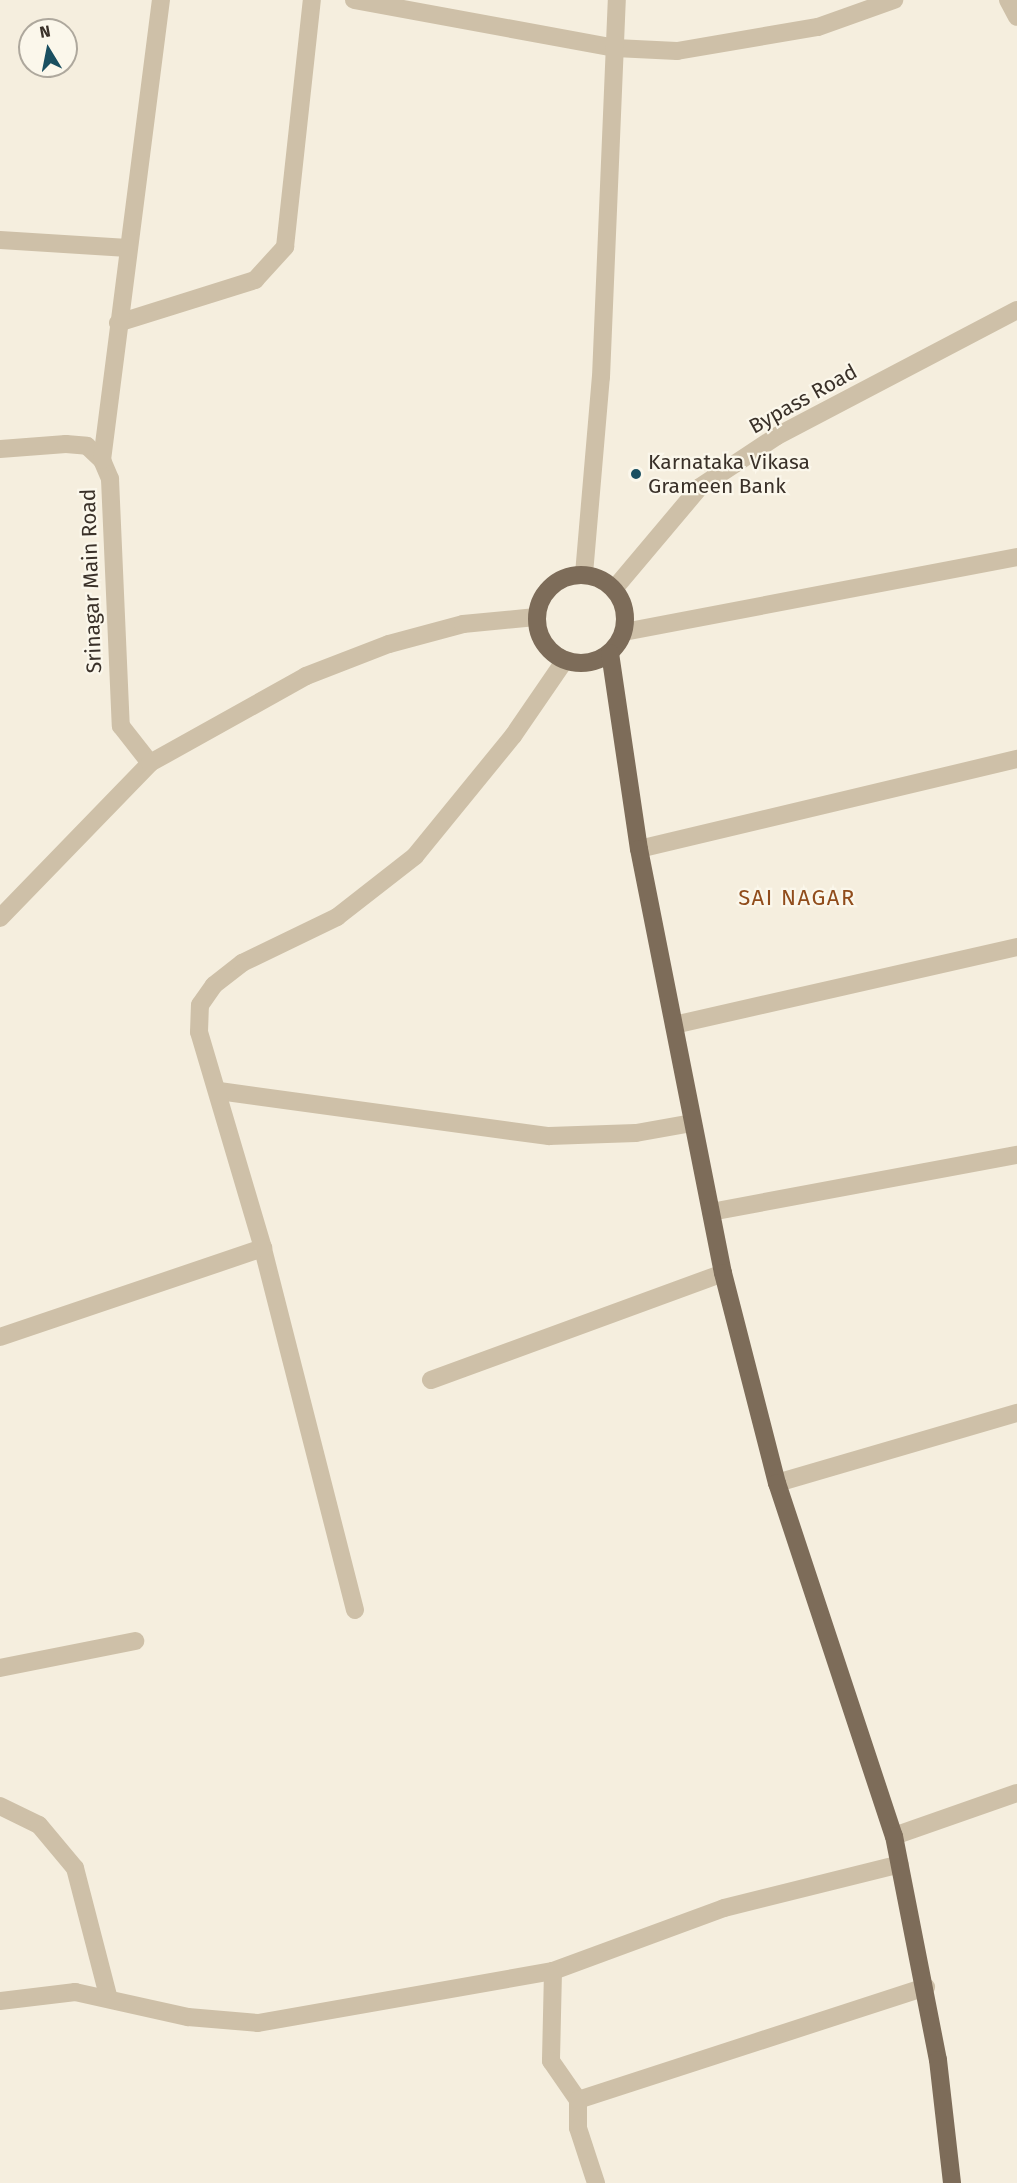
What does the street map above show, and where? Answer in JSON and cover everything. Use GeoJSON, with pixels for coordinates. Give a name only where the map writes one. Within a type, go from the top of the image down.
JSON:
{"type":"FeatureCollection","features":[{"type":"Feature","properties":{"kind":"main road"},"geometry":{"type":"LineString","coordinates":[[584,574],[614,589],[622,602],[624,632],[610,654],[596,661],[565,660],[546,646],[536,617],[555,582],[584,574]]}},
{"type":"Feature","properties":{"kind":"main road"},"geometry":{"type":"LineString","coordinates":[[610,654],[639,849],[723,1273],[777,1483],[894,1836],[926,1987],[952,2183]]}},
{"type":"Feature","properties":{"kind":"street"},"geometry":{"type":"LineString","coordinates":[[102,460],[161,0]]}},
{"type":"Feature","properties":{"kind":"street"},"geometry":{"type":"LineString","coordinates":[[118,323],[255,280],[285,248],[312,0]]}},
{"type":"Feature","properties":{"kind":"street"},"geometry":{"type":"LineString","coordinates":[[354,0],[615,48],[677,51],[818,27],[894,0]]}},
{"type":"Feature","properties":{"kind":"street"},"geometry":{"type":"LineString","coordinates":[[584,574],[602,377],[617,0]]}},
{"type":"Feature","properties":{"kind":"street"},"geometry":{"type":"LineString","coordinates":[[1008,0],[1017,17]]}},
{"type":"Feature","properties":{"kind":"street"},"geometry":{"type":"LineString","coordinates":[[0,240],[128,248]]}},
{"type":"Feature","properties":{"kind":"street","name":"Bypass Road"},"geometry":{"type":"LineString","coordinates":[[614,589],[700,487],[777,436],[1017,310]]}},
{"type":"Feature","properties":{"kind":"street","name":"Srinagar Main Road"},"geometry":{"type":"LineString","coordinates":[[0,449],[66,444],[87,446],[102,460],[110,479],[121,726],[150,763]]}},
{"type":"Feature","properties":{"kind":"street"},"geometry":{"type":"LineString","coordinates":[[624,632],[1017,557]]}},
{"type":"Feature","properties":{"kind":"street"},"geometry":{"type":"LineString","coordinates":[[0,918],[150,763],[306,676],[389,644],[464,624],[536,617]]}},
{"type":"Feature","properties":{"kind":"street"},"geometry":{"type":"LineString","coordinates":[[356,1610],[263,1248],[219,1091],[199,1032],[200,1005],[214,984],[242,963],[337,917],[398,872],[513,736],[565,660]]}},
{"type":"Feature","properties":{"kind":"street"},"geometry":{"type":"LineString","coordinates":[[639,849],[1017,759]]}},
{"type":"Feature","properties":{"kind":"street"},"geometry":{"type":"LineString","coordinates":[[675,1025],[1017,947]]}},
{"type":"Feature","properties":{"kind":"street"},"geometry":{"type":"LineString","coordinates":[[219,1091],[549,1136],[636,1133],[692,1123]]}},
{"type":"Feature","properties":{"kind":"street"},"geometry":{"type":"LineString","coordinates":[[711,1212],[1017,1155]]}},
{"type":"Feature","properties":{"kind":"street"},"geometry":{"type":"LineString","coordinates":[[0,1337],[263,1248]]}},
{"type":"Feature","properties":{"kind":"street"},"geometry":{"type":"LineString","coordinates":[[431,1380],[723,1273]]}},
{"type":"Feature","properties":{"kind":"street"},"geometry":{"type":"LineString","coordinates":[[777,1483],[1017,1413]]}},
{"type":"Feature","properties":{"kind":"street"},"geometry":{"type":"LineString","coordinates":[[0,1668],[135,1641]]}},
{"type":"Feature","properties":{"kind":"street"},"geometry":{"type":"LineString","coordinates":[[894,1836],[1017,1794]]}},
{"type":"Feature","properties":{"kind":"street"},"geometry":{"type":"LineString","coordinates":[[0,1806],[39,1825],[75,1868],[108,1995]]}},
{"type":"Feature","properties":{"kind":"street"},"geometry":{"type":"LineString","coordinates":[[0,2001],[75,1992],[108,1995],[188,2017],[258,2023],[553,1971],[724,1908],[900,1864]]}},
{"type":"Feature","properties":{"kind":"street"},"geometry":{"type":"LineString","coordinates":[[553,1971],[551,2061],[578,2100],[578,2128],[596,2183]]}},
{"type":"Feature","properties":{"kind":"street"},"geometry":{"type":"LineString","coordinates":[[578,2100],[926,1987]]}},
{"type":"Feature","properties":{"kind":"place","name":"Karnataka Vikasa Grameen Bank"},"geometry":{"type":"Point","coordinates":[636,474]}},
{"type":"Feature","properties":{"kind":"district","name":"SAI NAGAR"},"geometry":{"type":"Point","coordinates":[797,898]}}]}
